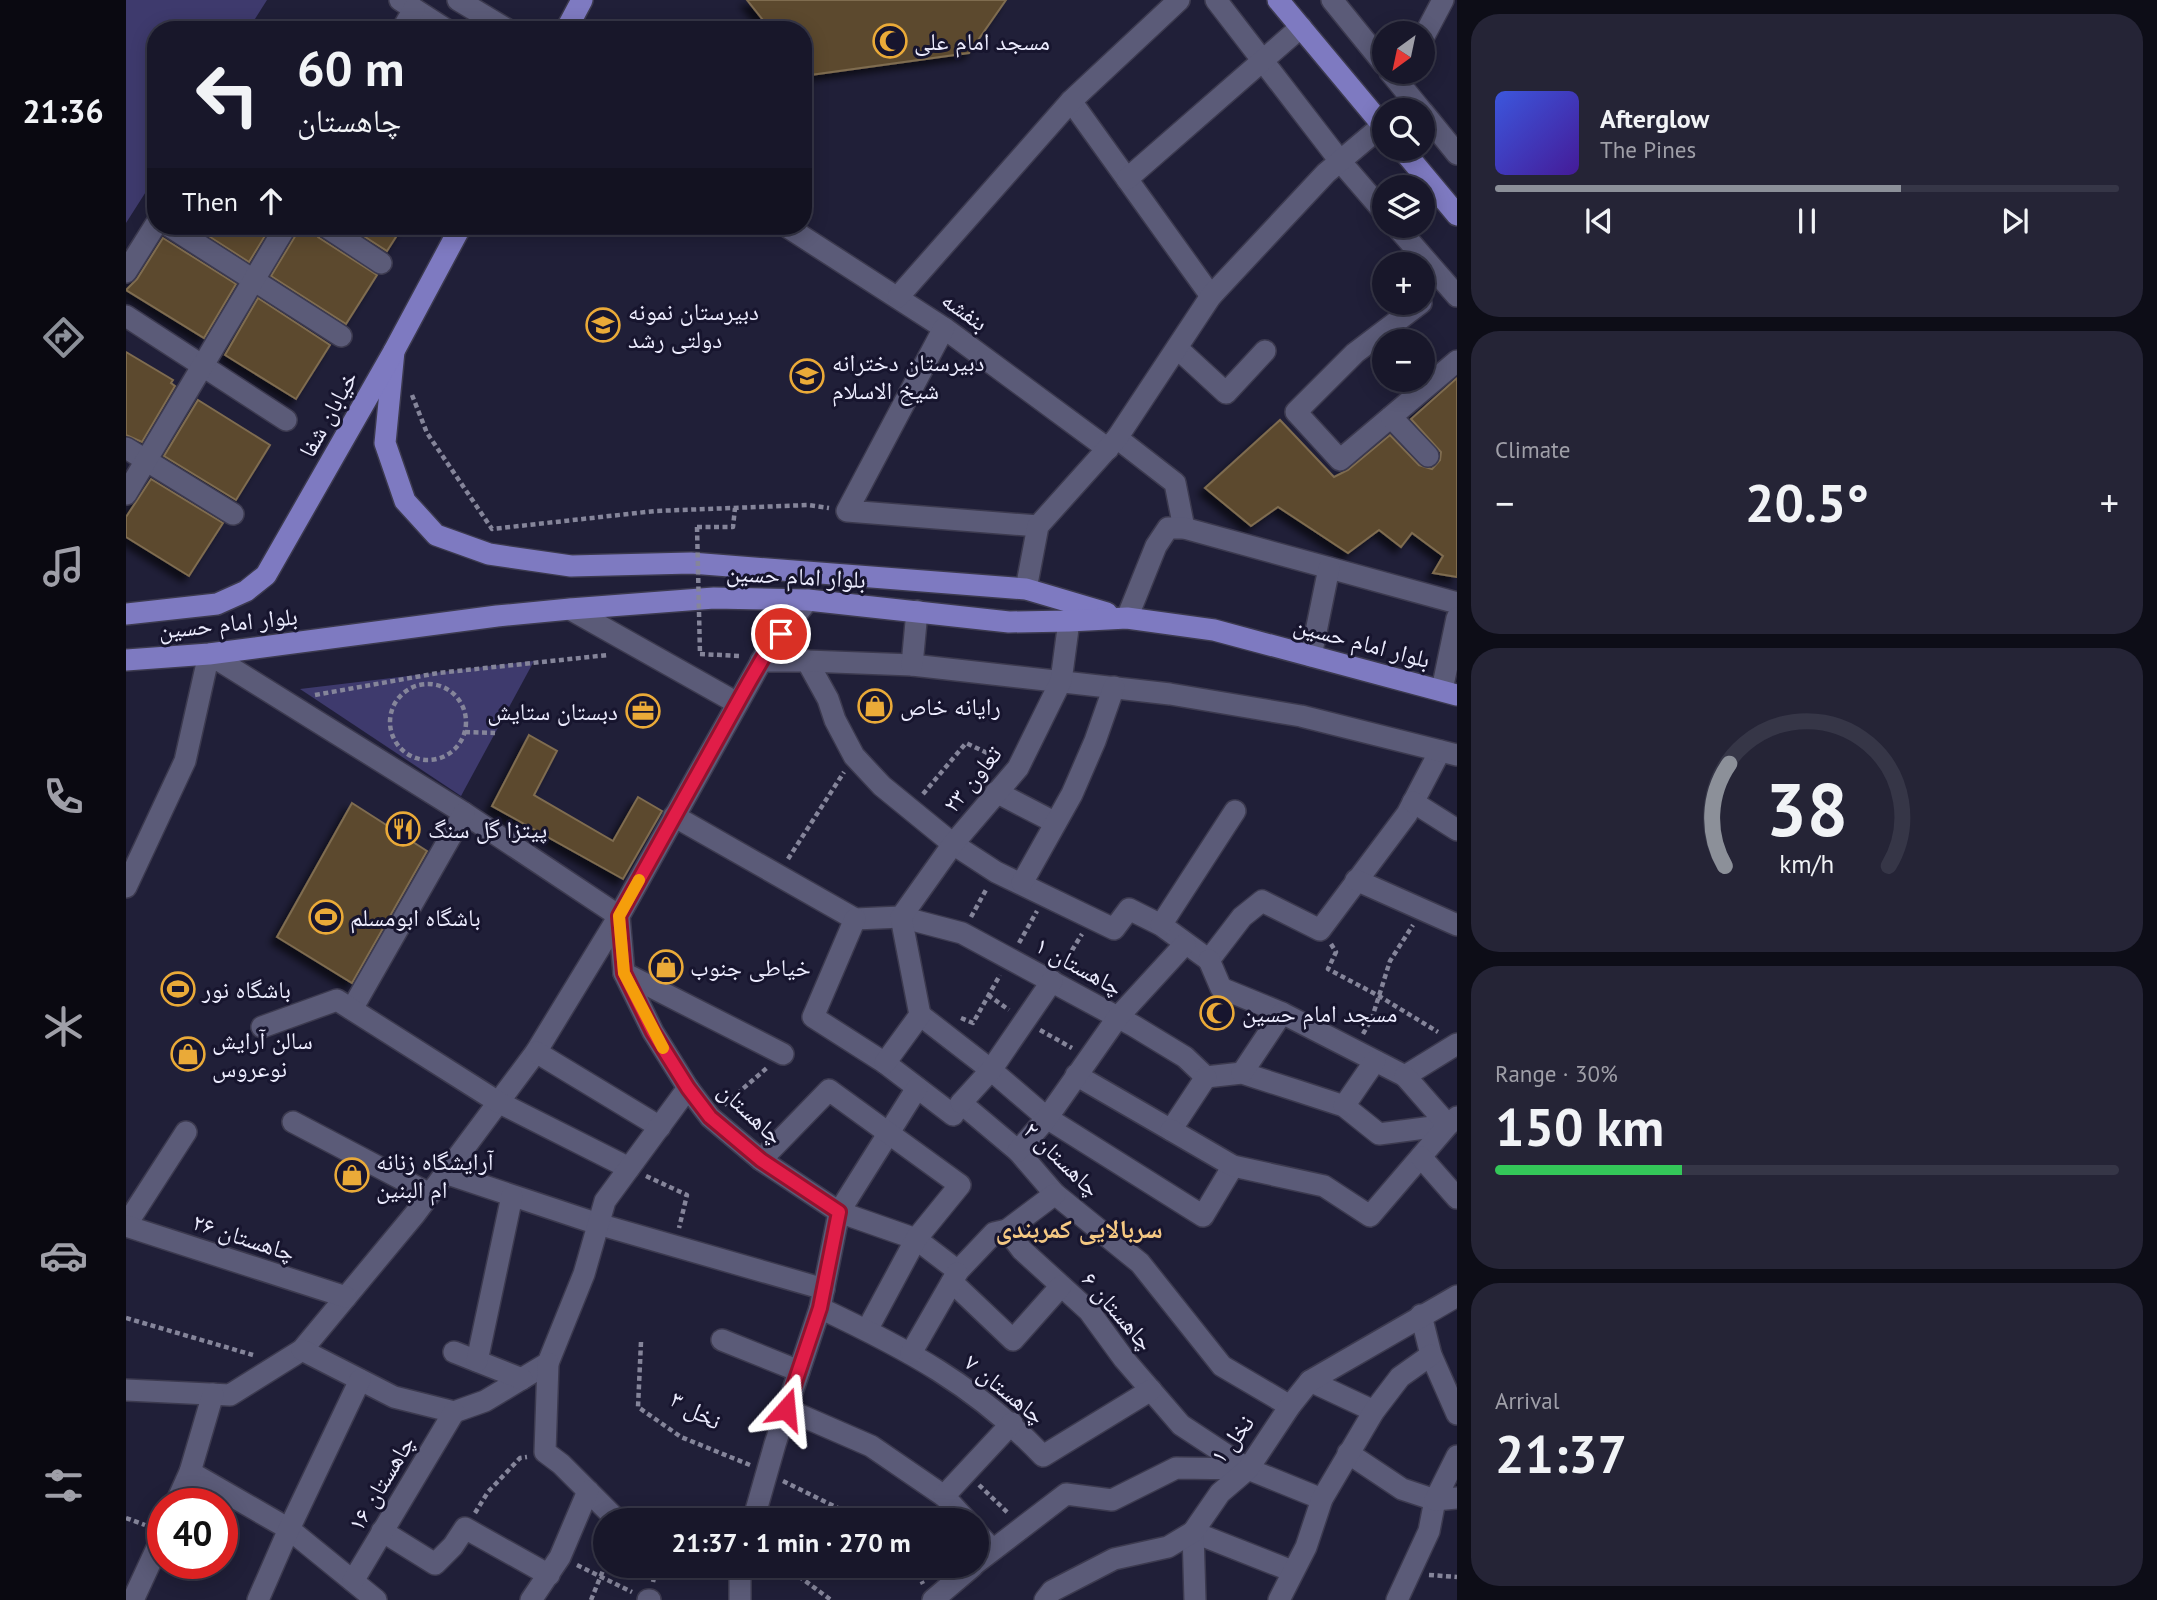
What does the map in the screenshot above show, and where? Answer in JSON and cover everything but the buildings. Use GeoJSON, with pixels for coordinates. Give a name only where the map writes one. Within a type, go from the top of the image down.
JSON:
{"type":"FeatureCollection","features":[{"type":"Feature","properties":{"kind":"main road"},"geometry":{"type":"LineString","coordinates":[[571,21],[582,0]]}},
{"type":"Feature","properties":{"kind":"main road"},"geometry":{"type":"LineString","coordinates":[[1278,0],[1372,113]]}},
{"type":"Feature","properties":{"kind":"main road"},"geometry":{"type":"LineString","coordinates":[[1412,161],[1457,215]]}},
{"type":"Feature","properties":{"kind":"main road","name":"خیابان شفا"},"geometry":{"type":"LineString","coordinates":[[217,604],[246,591],[267,575],[456,235]]}},
{"type":"Feature","properties":{"kind":"main road"},"geometry":{"type":"LineString","coordinates":[[394,351],[386,443],[405,501],[436,535],[489,554],[572,566],[691,563],[1026,589],[1123,617]]}},
{"type":"Feature","properties":{"kind":"main road","name":"بلوار امام حسین"},"geometry":{"type":"LineString","coordinates":[[126,660],[209,654],[570,609],[713,598],[808,600],[1009,622],[1123,617],[1214,630],[1449,693]]}},
{"type":"Feature","properties":{"kind":"main road","name":"بلوار امام حسین"},"geometry":{"type":"LineString","coordinates":[[126,614],[217,604]]}},
{"type":"Feature","properties":{"kind":"street"},"geometry":{"type":"LineString","coordinates":[[458,0],[493,21]]}},
{"type":"Feature","properties":{"kind":"street"},"geometry":{"type":"LineString","coordinates":[[898,298],[1071,101],[1179,0]]}},
{"type":"Feature","properties":{"kind":"street"},"geometry":{"type":"LineString","coordinates":[[1216,0],[1340,161],[1372,198]]}},
{"type":"Feature","properties":{"kind":"street"},"geometry":{"type":"LineString","coordinates":[[1332,0],[1372,48]]}},
{"type":"Feature","properties":{"kind":"street"},"geometry":{"type":"LineString","coordinates":[[1432,21],[1443,0]]}},
{"type":"Feature","properties":{"kind":"street"},"geometry":{"type":"LineString","coordinates":[[407,4],[433,21]]}},
{"type":"Feature","properties":{"kind":"street"},"geometry":{"type":"LineString","coordinates":[[1127,179],[1301,27]]}},
{"type":"Feature","properties":{"kind":"street"},"geometry":{"type":"LineString","coordinates":[[1401,84],[1412,98]]}},
{"type":"Feature","properties":{"kind":"street"},"geometry":{"type":"LineString","coordinates":[[1071,101],[1211,296]]}},
{"type":"Feature","properties":{"kind":"street"},"geometry":{"type":"LineString","coordinates":[[1435,127],[1457,155]]}},
{"type":"Feature","properties":{"kind":"street"},"geometry":{"type":"LineString","coordinates":[[1026,589],[1038,526],[1112,444],[1211,296],[1326,173],[1372,135]]}},
{"type":"Feature","properties":{"kind":"street"},"geometry":{"type":"LineString","coordinates":[[126,272],[149,235]]}},
{"type":"Feature","properties":{"kind":"street"},"geometry":{"type":"LineString","coordinates":[[183,235],[341,336]]}},
{"type":"Feature","properties":{"kind":"street"},"geometry":{"type":"LineString","coordinates":[[126,494],[281,235]]}},
{"type":"Feature","properties":{"kind":"street"},"geometry":{"type":"LineString","coordinates":[[339,235],[381,263]]}},
{"type":"Feature","properties":{"kind":"street","name":"بنفشه"},"geometry":{"type":"LineString","coordinates":[[800,235],[944,328],[1112,444],[1175,483],[1184,528]]}},
{"type":"Feature","properties":{"kind":"street"},"geometry":{"type":"LineString","coordinates":[[1408,238],[1453,285],[1435,295]]}},
{"type":"Feature","properties":{"kind":"street"},"geometry":{"type":"LineString","coordinates":[[1405,315],[1355,353],[1296,412],[1340,460],[1457,361]]}},
{"type":"Feature","properties":{"kind":"street"},"geometry":{"type":"LineString","coordinates":[[126,316],[286,420]]}},
{"type":"Feature","properties":{"kind":"street"},"geometry":{"type":"LineString","coordinates":[[944,328],[847,510],[1038,526]]}},
{"type":"Feature","properties":{"kind":"street"},"geometry":{"type":"LineString","coordinates":[[1177,348],[1226,393],[1265,351]]}},
{"type":"Feature","properties":{"kind":"street"},"geometry":{"type":"LineString","coordinates":[[1391,418],[1428,456]]}},
{"type":"Feature","properties":{"kind":"street"},"geometry":{"type":"LineString","coordinates":[[126,448],[233,514]]}},
{"type":"Feature","properties":{"kind":"street"},"geometry":{"type":"LineString","coordinates":[[1123,617],[1156,546],[1168,528],[1184,528],[1457,603]]}},
{"type":"Feature","properties":{"kind":"street"},"geometry":{"type":"LineString","coordinates":[[1311,656],[1329,568]]}},
{"type":"Feature","properties":{"kind":"street"},"geometry":{"type":"LineString","coordinates":[[126,1390],[230,1395],[302,1350],[430,1194],[537,1052],[619,916],[761,661],[808,600]]}},
{"type":"Feature","properties":{"kind":"street"},"geometry":{"type":"LineString","coordinates":[[570,609],[737,703]]}},
{"type":"Feature","properties":{"kind":"street"},"geometry":{"type":"LineString","coordinates":[[912,665],[917,611]]}},
{"type":"Feature","properties":{"kind":"street"},"geometry":{"type":"LineString","coordinates":[[1449,693],[1457,618]]}},
{"type":"Feature","properties":{"kind":"street","name":"تعاون ۲۳"},"geometry":{"type":"LineString","coordinates":[[901,917],[953,844],[1018,768],[1061,681],[1069,621]]}},
{"type":"Feature","properties":{"kind":"street"},"geometry":{"type":"LineString","coordinates":[[126,887],[185,761],[209,654],[464,813],[619,916]]}},
{"type":"Feature","properties":{"kind":"street"},"geometry":{"type":"LineString","coordinates":[[761,661],[912,665],[1170,694],[1301,716],[1449,753],[1320,930],[1262,901],[1242,917],[1209,960]]}},
{"type":"Feature","properties":{"kind":"street"},"geometry":{"type":"LineString","coordinates":[[807,661],[854,756],[882,786],[953,844],[996,872],[1114,929],[1129,909],[1161,925],[1209,960],[1221,988],[1282,1013],[1405,1076],[1452,1121]]}},
{"type":"Feature","properties":{"kind":"street"},"geometry":{"type":"LineString","coordinates":[[1021,883],[1072,794],[1114,687]]}},
{"type":"Feature","properties":{"kind":"street"},"geometry":{"type":"LineString","coordinates":[[996,792],[1054,822]]}},
{"type":"Feature","properties":{"kind":"street"},"geometry":{"type":"LineString","coordinates":[[1413,802],[1457,830]]}},
{"type":"Feature","properties":{"kind":"street"},"geometry":{"type":"LineString","coordinates":[[1161,925],[1235,811]]}},
{"type":"Feature","properties":{"kind":"street"},"geometry":{"type":"LineString","coordinates":[[352,1009],[464,813]]}},
{"type":"Feature","properties":{"kind":"street"},"geometry":{"type":"LineString","coordinates":[[674,816],[855,919],[813,1017],[885,1063],[953,1115],[991,1070],[1052,981]]}},
{"type":"Feature","properties":{"kind":"street"},"geometry":{"type":"LineString","coordinates":[[1356,880],[1457,923]]}},
{"type":"Feature","properties":{"kind":"street","name":"چاهستان"},"geometry":{"type":"LineString","coordinates":[[619,916],[624,973],[653,1032],[688,1088],[710,1117],[761,1160],[839,1212]]}},
{"type":"Feature","properties":{"kind":"street"},"geometry":{"type":"LineString","coordinates":[[901,917],[920,1015],[1047,1118],[1203,1216],[1233,1166]]}},
{"type":"Feature","properties":{"kind":"street","name":"چاهستان ۱"},"geometry":{"type":"LineString","coordinates":[[855,919],[901,917],[962,933],[1118,1017],[1185,1057],[1206,1077]]}},
{"type":"Feature","properties":{"kind":"street"},"geometry":{"type":"LineString","coordinates":[[1018,1151],[1047,1118],[1118,1017],[1185,944]]}},
{"type":"Feature","properties":{"kind":"street"},"geometry":{"type":"LineString","coordinates":[[624,973],[783,1054]]}},
{"type":"Feature","properties":{"kind":"street"},"geometry":{"type":"LineString","coordinates":[[262,1027],[337,1000],[498,1102],[629,1168]]}},
{"type":"Feature","properties":{"kind":"street"},"geometry":{"type":"LineString","coordinates":[[1242,1073],[1282,1013]]}},
{"type":"Feature","properties":{"kind":"street"},"geometry":{"type":"LineString","coordinates":[[885,1063],[920,1015]]}},
{"type":"Feature","properties":{"kind":"street"},"geometry":{"type":"LineString","coordinates":[[1405,1076],[1451,1041]]}},
{"type":"Feature","properties":{"kind":"street"},"geometry":{"type":"LineString","coordinates":[[537,1052],[660,1127]]}},
{"type":"Feature","properties":{"kind":"street"},"geometry":{"type":"LineString","coordinates":[[1344,1106],[1375,1061]]}},
{"type":"Feature","properties":{"kind":"street"},"geometry":{"type":"LineString","coordinates":[[1171,1130],[1206,1077],[1242,1073],[1344,1106],[1380,1134],[1452,1121]]}},
{"type":"Feature","properties":{"kind":"street"},"geometry":{"type":"LineString","coordinates":[[1076,1074],[1233,1166],[1324,1186],[1370,1216],[1452,1121]]}},
{"type":"Feature","properties":{"kind":"street"},"geometry":{"type":"LineString","coordinates":[[605,1508],[561,1464],[545,1452],[548,1363],[584,1274],[605,1201],[688,1088]]}},
{"type":"Feature","properties":{"kind":"street"},"geometry":{"type":"LineString","coordinates":[[757,1508],[822,1298],[839,1212],[917,1088]]}},
{"type":"Feature","properties":{"kind":"street"},"geometry":{"type":"LineString","coordinates":[[761,1160],[829,1090],[960,1185],[916,1239],[867,1330]]}},
{"type":"Feature","properties":{"kind":"street","name":"چاهستان ۲"},"geometry":{"type":"LineString","coordinates":[[961,1104],[1018,1151],[1055,1194],[1140,1263],[1222,1366],[1290,1406]]}},
{"type":"Feature","properties":{"kind":"street"},"geometry":{"type":"LineString","coordinates":[[293,1122],[430,1194]]}},
{"type":"Feature","properties":{"kind":"street"},"geometry":{"type":"LineString","coordinates":[[126,1226],[186,1132]]}},
{"type":"Feature","properties":{"kind":"street"},"geometry":{"type":"LineString","coordinates":[[1421,1157],[1457,1198]]}},
{"type":"Feature","properties":{"kind":"street","name":"چاهستان ۷"},"geometry":{"type":"LineString","coordinates":[[445,1173],[598,1224],[674,1246],[822,1298],[867,1330],[949,1375],[1012,1423],[1043,1456],[1151,1390]]}},
{"type":"Feature","properties":{"kind":"street"},"geometry":{"type":"LineString","coordinates":[[911,1353],[955,1277],[994,1233],[1007,1230],[1055,1194]]}},
{"type":"Feature","properties":{"kind":"street"},"geometry":{"type":"LineString","coordinates":[[477,1361],[512,1196]]}},
{"type":"Feature","properties":{"kind":"street"},"geometry":{"type":"LineString","coordinates":[[839,1212],[916,1239],[1013,1340],[1061,1286]]}},
{"type":"Feature","properties":{"kind":"street","name":"چاهستان ۲۶"},"geometry":{"type":"LineString","coordinates":[[126,1226],[346,1297]]}},
{"type":"Feature","properties":{"kind":"street","name":"چاهستان ۶"},"geometry":{"type":"LineString","coordinates":[[1007,1230],[1022,1250],[1088,1311],[1181,1425],[1248,1469]]}},
{"type":"Feature","properties":{"kind":"street","name":"نخل ۱"},"geometry":{"type":"LineString","coordinates":[[1048,1595],[1114,1559],[1168,1547],[1193,1532],[1220,1493],[1248,1469],[1310,1381],[1457,1296]]}},
{"type":"Feature","properties":{"kind":"street"},"geometry":{"type":"LineString","coordinates":[[1421,1315],[1431,1355],[1457,1414]]}},
{"type":"Feature","properties":{"kind":"street"},"geometry":{"type":"LineString","coordinates":[[722,1339],[799,1371]]}},
{"type":"Feature","properties":{"kind":"street"},"geometry":{"type":"LineString","coordinates":[[302,1350],[394,1397],[454,1412],[485,1401],[548,1363]]}},
{"type":"Feature","properties":{"kind":"street"},"geometry":{"type":"LineString","coordinates":[[454,1352],[522,1379]]}},
{"type":"Feature","properties":{"kind":"street"},"geometry":{"type":"LineString","coordinates":[[1279,1600],[1306,1547],[1322,1499],[1374,1411],[1400,1377],[1431,1355]]}},
{"type":"Feature","properties":{"kind":"street"},"geometry":{"type":"LineString","coordinates":[[258,1600],[360,1380]]}},
{"type":"Feature","properties":{"kind":"street"},"geometry":{"type":"LineString","coordinates":[[1310,1381],[1374,1411]]}},
{"type":"Feature","properties":{"kind":"street"},"geometry":{"type":"LineString","coordinates":[[183,1488],[213,1394]]}},
{"type":"Feature","properties":{"kind":"street"},"geometry":{"type":"LineString","coordinates":[[786,1409],[871,1446],[944,1496],[955,1508]]}},
{"type":"Feature","properties":{"kind":"street","name":"چاهستان ۱۶"},"geometry":{"type":"LineString","coordinates":[[353,1581],[454,1412]]}},
{"type":"Feature","properties":{"kind":"street"},"geometry":{"type":"LineString","coordinates":[[944,1496],[1012,1423]]}},
{"type":"Feature","properties":{"kind":"street"},"geometry":{"type":"LineString","coordinates":[[1348,1453],[1402,1489],[1435,1500],[1457,1498]]}},
{"type":"Feature","properties":{"kind":"street"},"geometry":{"type":"LineString","coordinates":[[1398,1600],[1429,1531],[1435,1500],[1457,1456]]}},
{"type":"Feature","properties":{"kind":"street"},"geometry":{"type":"LineString","coordinates":[[989,1554],[1066,1494],[1112,1500],[1176,1468],[1248,1469],[1322,1499]]}},
{"type":"Feature","properties":{"kind":"street"},"geometry":{"type":"LineString","coordinates":[[190,1472],[289,1530],[376,1600]]}},
{"type":"Feature","properties":{"kind":"street"},"geometry":{"type":"LineString","coordinates":[[531,1600],[554,1566],[588,1491]]}},
{"type":"Feature","properties":{"kind":"street"},"geometry":{"type":"LineString","coordinates":[[382,1531],[435,1564],[453,1546],[465,1528],[554,1566]]}},
{"type":"Feature","properties":{"kind":"street"},"geometry":{"type":"LineString","coordinates":[[1195,1600],[1193,1532],[1292,1571]]}},
{"type":"Feature","properties":{"kind":"street"},"geometry":{"type":"LineString","coordinates":[[133,1600],[147,1570]]}},
{"type":"Feature","properties":{"kind":"street"},"geometry":{"type":"LineString","coordinates":[[740,1578],[740,1600]]}},
{"type":"Feature","properties":{"kind":"street"},"geometry":{"type":"LineString","coordinates":[[933,1600],[959,1578]]}},
{"type":"Feature","properties":{"kind":"street"},"geometry":{"type":"LineString","coordinates":[[1048,1595],[1071,1600]]}},
{"type":"Feature","properties":{"kind":"path"},"geometry":{"type":"LineString","coordinates":[[408,386],[427,433],[492,529],[655,512],[808,505],[847,510]]}},
{"type":"Feature","properties":{"kind":"path"},"geometry":{"type":"LineString","coordinates":[[734,508],[733,527],[697,527],[700,654],[734,654]]}},
{"type":"Feature","properties":{"kind":"path"},"geometry":{"type":"LineString","coordinates":[[283,701],[438,673],[644,651]]}},
{"type":"Feature","properties":{"kind":"path"},"geometry":{"type":"LineString","coordinates":[[435,684],[438,673]]}},
{"type":"Feature","properties":{"kind":"path"},"geometry":{"type":"LineString","coordinates":[[423,684],[435,684],[456,696],[463,707],[465,732],[451,752],[427,760],[414,757],[395,741],[390,717],[401,695],[423,684]]}},
{"type":"Feature","properties":{"kind":"path"},"geometry":{"type":"LineString","coordinates":[[465,732],[495,733]]}},
{"type":"Feature","properties":{"kind":"path"},"geometry":{"type":"LineString","coordinates":[[911,808],[967,743],[1018,768]]}},
{"type":"Feature","properties":{"kind":"path"},"geometry":{"type":"LineString","coordinates":[[778,875],[854,756]]}},
{"type":"Feature","properties":{"kind":"path"},"geometry":{"type":"LineString","coordinates":[[962,933],[996,872]]}},
{"type":"Feature","properties":{"kind":"path"},"geometry":{"type":"LineString","coordinates":[[1353,1049],[1372,1018],[1390,961],[1423,910]]}},
{"type":"Feature","properties":{"kind":"path"},"geometry":{"type":"LineString","coordinates":[[1052,981],[1092,918]]}},
{"type":"Feature","properties":{"kind":"path"},"geometry":{"type":"LineString","coordinates":[[1320,930],[1336,952],[1328,969],[1379,996],[1451,1041]]}},
{"type":"Feature","properties":{"kind":"path"},"geometry":{"type":"LineString","coordinates":[[629,1168],[687,1195],[674,1246]]}},
{"type":"Feature","properties":{"kind":"path"},"geometry":{"type":"LineString","coordinates":[[126,1318],[281,1363]]}},
{"type":"Feature","properties":{"kind":"path","name":"نخل ۳"},"geometry":{"type":"LineString","coordinates":[[641,1342],[638,1407],[681,1437],[767,1472],[838,1508]]}},
{"type":"Feature","properties":{"kind":"path"},"geometry":{"type":"LineString","coordinates":[[465,1528],[488,1492],[520,1458],[545,1452]]}},
{"type":"Feature","properties":{"kind":"path"},"geometry":{"type":"LineString","coordinates":[[966,1473],[1022,1527]]}},
{"type":"Feature","properties":{"kind":"path"},"geometry":{"type":"LineString","coordinates":[[554,1566],[593,1574]]}},
{"type":"Feature","properties":{"kind":"path"},"geometry":{"type":"LineString","coordinates":[[591,1600],[600,1578]]}},
{"type":"Feature","properties":{"kind":"path"},"geometry":{"type":"LineString","coordinates":[[605,1578],[649,1600]]}},
{"type":"Feature","properties":{"kind":"path"},"geometry":{"type":"LineString","coordinates":[[801,1578],[831,1600]]}},
{"type":"Feature","properties":{"kind":"shaded area"},"geometry":{"type":"Polygon","coordinates":[[[126,0],[267,0],[254,21],[147,21],[147,190],[126,223],[126,0]]]}},
{"type":"Feature","properties":{"kind":"shaded area"},"geometry":{"type":"Polygon","coordinates":[[[534,661],[461,796],[300,689],[534,661]]]}},
{"type":"Feature","properties":{"kind":"slow traffic"},"geometry":{"type":"LineString","coordinates":[[639,880],[619,916],[624,973],[663,1048]]}},
{"type":"Feature","properties":{"kind":"place","name":"مسجد امام علی"},"geometry":{"type":"Point","coordinates":[890,41]}},
{"type":"Feature","properties":{"kind":"place","name":"دبیرستان نمونه دولتی رشد"},"geometry":{"type":"Point","coordinates":[603,325]}},
{"type":"Feature","properties":{"kind":"place","name":"دبیرستان دخترانه شیخ الاسلام"},"geometry":{"type":"Point","coordinates":[807,376]}},
{"type":"Feature","properties":{"kind":"place","name":"رایانه خاص"},"geometry":{"type":"Point","coordinates":[875,706]}},
{"type":"Feature","properties":{"kind":"place","name":"دبستان ستایش"},"geometry":{"type":"Point","coordinates":[643,711]}},
{"type":"Feature","properties":{"kind":"place","name":"پیتزا گل سنگ"},"geometry":{"type":"Point","coordinates":[403,829]}},
{"type":"Feature","properties":{"kind":"place","name":"باشگاه ابومسلم"},"geometry":{"type":"Point","coordinates":[326,917]}},
{"type":"Feature","properties":{"kind":"place","name":"خیاطی جنوب"},"geometry":{"type":"Point","coordinates":[666,967]}},
{"type":"Feature","properties":{"kind":"place","name":"باشگاه نور"},"geometry":{"type":"Point","coordinates":[178,989]}},
{"type":"Feature","properties":{"kind":"place","name":"مسجد امام حسین"},"geometry":{"type":"Point","coordinates":[1217,1013]}},
{"type":"Feature","properties":{"kind":"place","name":"سالن آرایش نوعروس"},"geometry":{"type":"Point","coordinates":[188,1054]}},
{"type":"Feature","properties":{"kind":"place","name":"آرایشگاه زنانه ام البنین"},"geometry":{"type":"Point","coordinates":[352,1175]}},
{"type":"Feature","properties":{"kind":"district","name":"سربالایی کمربندی"},"geometry":{"type":"Point","coordinates":[1079,1228]}},
{"type":"Feature","properties":{"kind":"route"},"geometry":{"type":"LineString","coordinates":[[781,634],[767,651],[749,682],[619,916],[624,973],[653,1032],[688,1088],[710,1117],[761,1160],[839,1212],[820,1308],[786,1409]]}}]}
